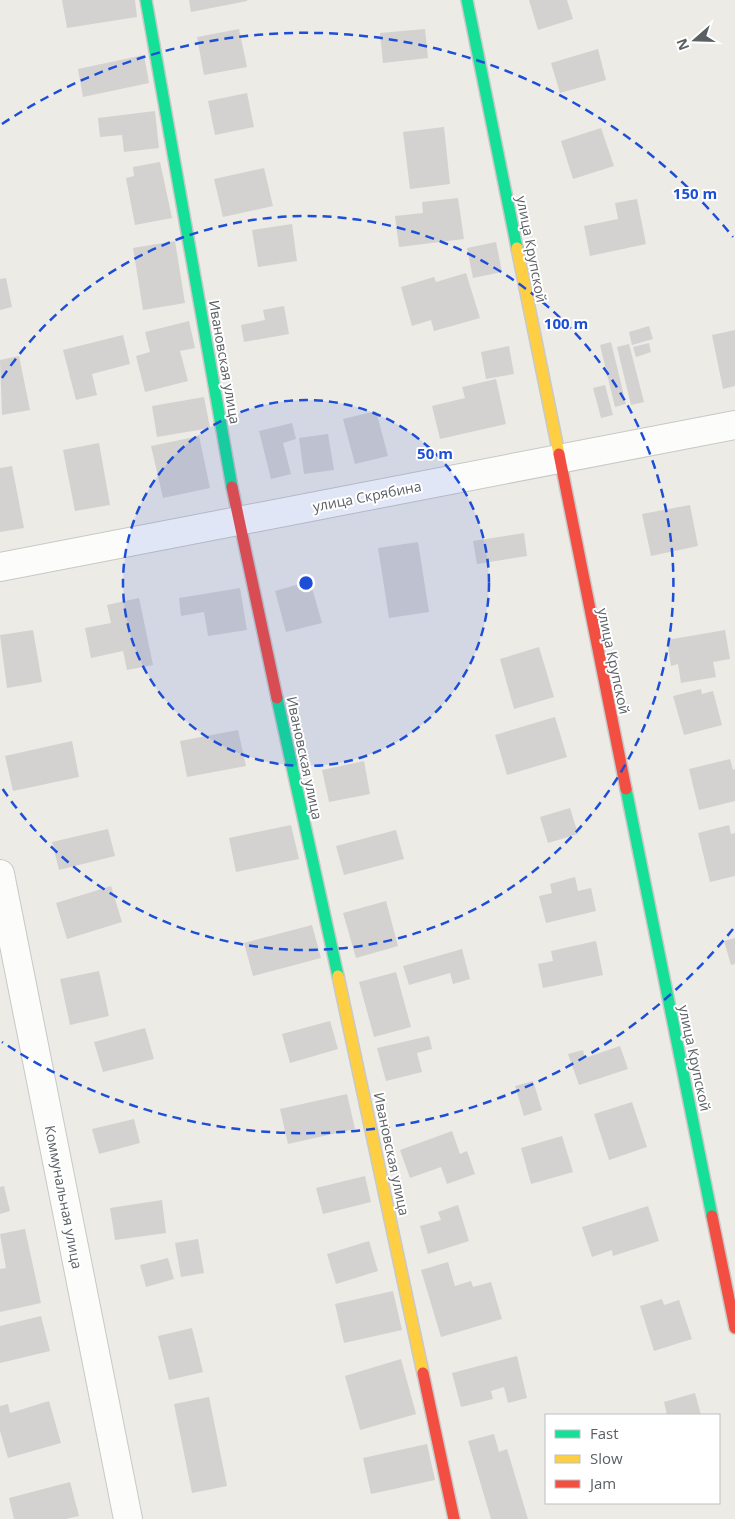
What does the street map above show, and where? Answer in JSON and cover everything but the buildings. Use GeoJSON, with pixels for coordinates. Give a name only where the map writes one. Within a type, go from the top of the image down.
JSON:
{"type":"FeatureCollection","features":[{"type":"Feature","properties":{"kind":"street","name":"Ивановская улица"},"geometry":{"type":"LineString","coordinates":[[146,0],[238,522],[454,1519]]}},
{"type":"Feature","properties":{"kind":"street","name":"улица Крупской"},"geometry":{"type":"LineString","coordinates":[[467,0],[735,1328]]}},
{"type":"Feature","properties":{"kind":"street","name":"улица Скрябина"},"geometry":{"type":"LineString","coordinates":[[0,566],[238,522],[558,458],[735,426]]}},
{"type":"Feature","properties":{"kind":"street","name":"Коммунальная улица"},"geometry":{"type":"LineString","coordinates":[[0,874],[128,1519]]}},
{"type":"Feature","properties":{"kind":"traffic: fast"},"geometry":{"type":"LineString","coordinates":[[146,0],[232,487]]}},
{"type":"Feature","properties":{"kind":"traffic: fast"},"geometry":{"type":"LineString","coordinates":[[467,0],[517,248]]}},
{"type":"Feature","properties":{"kind":"traffic: fast"},"geometry":{"type":"LineString","coordinates":[[277,698],[338,976]]}},
{"type":"Feature","properties":{"kind":"traffic: fast"},"geometry":{"type":"LineString","coordinates":[[626,789],[712,1216]]}},
{"type":"Feature","properties":{"kind":"traffic: slow"},"geometry":{"type":"LineString","coordinates":[[517,248],[559,454]]}},
{"type":"Feature","properties":{"kind":"traffic: slow"},"geometry":{"type":"LineString","coordinates":[[338,976],[423,1373]]}},
{"type":"Feature","properties":{"kind":"traffic: jam"},"geometry":{"type":"LineString","coordinates":[[559,454],[626,789]]}},
{"type":"Feature","properties":{"kind":"traffic: jam"},"geometry":{"type":"LineString","coordinates":[[232,487],[277,698]]}},
{"type":"Feature","properties":{"kind":"traffic: jam"},"geometry":{"type":"LineString","coordinates":[[712,1216],[735,1328]]}},
{"type":"Feature","properties":{"kind":"traffic: jam"},"geometry":{"type":"LineString","coordinates":[[423,1373],[454,1519]]}}]}
